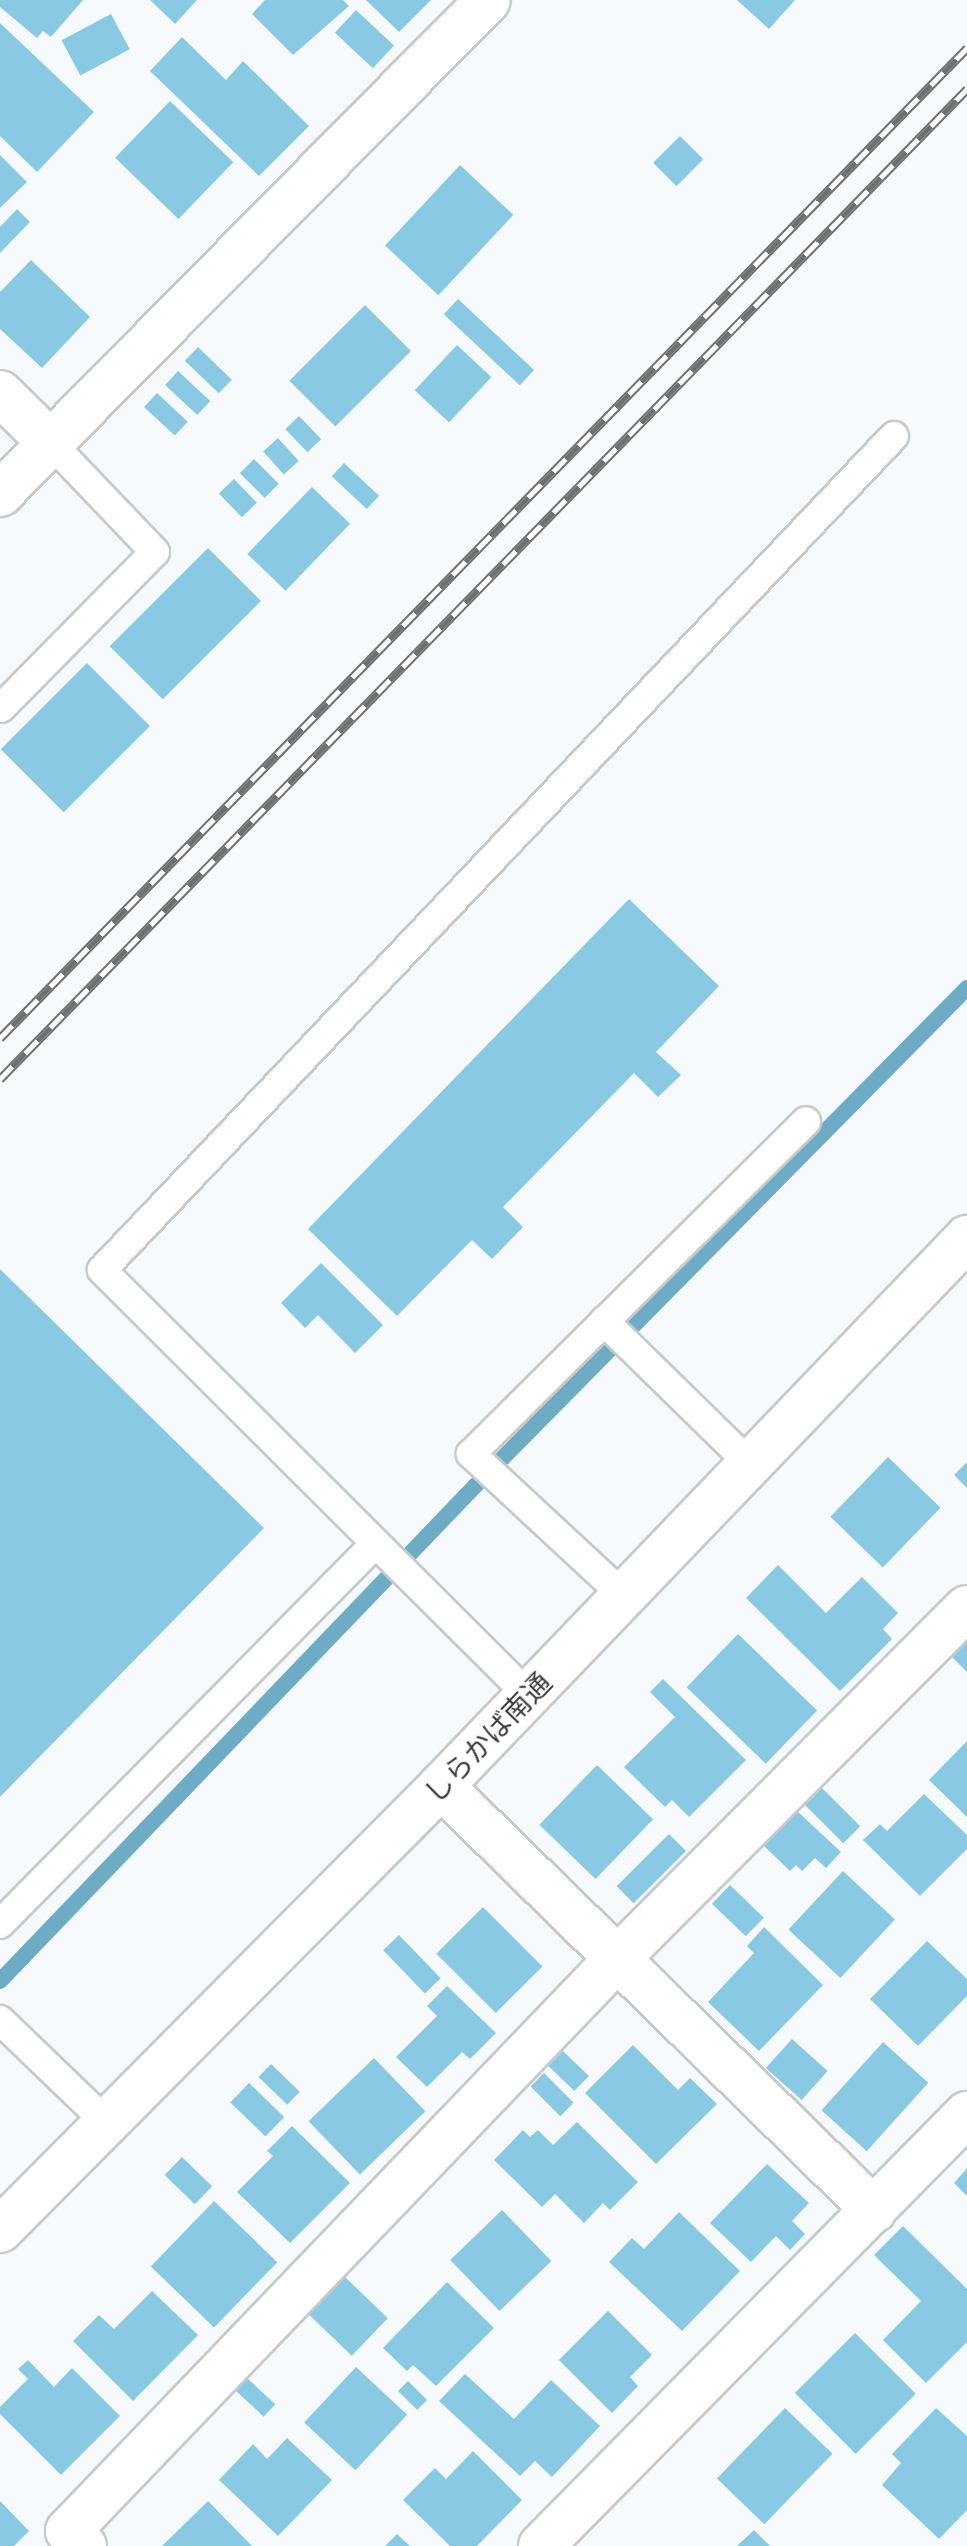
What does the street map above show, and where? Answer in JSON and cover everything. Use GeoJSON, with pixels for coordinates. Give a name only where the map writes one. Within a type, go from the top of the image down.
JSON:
{"type":"FeatureCollection","features":[{"type":"Feature","properties":{"kind":"street"},"geometry":{"type":"LineString","coordinates":[[0,494],[488,0]]}},
{"type":"Feature","properties":{"kind":"street"},"geometry":{"type":"LineString","coordinates":[[0,393],[51,443]]}},
{"type":"Feature","properties":{"kind":"street","name":"しらかば南通"},"geometry":{"type":"LineString","coordinates":[[0,2230],[441,1786],[967,1238]]}},
{"type":"Feature","properties":{"kind":"street"},"geometry":{"type":"LineString","coordinates":[[84,2546],[68,2531],[616,1960],[967,1608]]}},
{"type":"Feature","properties":{"kind":"street"},"geometry":{"type":"LineString","coordinates":[[441,1786],[874,2210]]}},
{"type":"Feature","properties":{"kind":"street"},"geometry":{"type":"LineString","coordinates":[[541,2546],[967,2114]]}},
{"type":"Feature","properties":{"kind":"lane"},"geometry":{"type":"LineString","coordinates":[[528,1695],[102,1270],[894,436]]}},
{"type":"Feature","properties":{"kind":"lane"},"geometry":{"type":"LineString","coordinates":[[1,708],[155,552],[51,443]]}},
{"type":"Feature","properties":{"kind":"lane"},"geometry":{"type":"LineString","coordinates":[[624,1596],[471,1454],[806,1121]]}},
{"type":"Feature","properties":{"kind":"lane"},"geometry":{"type":"LineString","coordinates":[[604,1321],[750,1464]]}},
{"type":"Feature","properties":{"kind":"lane"},"geometry":{"type":"LineString","coordinates":[[0,1924],[376,1543]]}},
{"type":"Feature","properties":{"kind":"lane"},"geometry":{"type":"LineString","coordinates":[[0,2020],[106,2122]]}},
{"type":"Feature","properties":{"kind":"building"},"geometry":{"type":"Polygon","coordinates":[[[0,0],[83,0],[51,37],[43,31],[37,38],[0,7],[0,0]]]}},
{"type":"Feature","properties":{"kind":"building"},"geometry":{"type":"Polygon","coordinates":[[[150,0],[197,0],[175,24],[150,0]]]}},
{"type":"Feature","properties":{"kind":"building"},"geometry":{"type":"Polygon","coordinates":[[[265,0],[343,0],[349,6],[293,55],[252,14],[265,0]]]}},
{"type":"Feature","properties":{"kind":"building"},"geometry":{"type":"Polygon","coordinates":[[[366,0],[431,0],[399,32],[366,0]]]}},
{"type":"Feature","properties":{"kind":"building"},"geometry":{"type":"Polygon","coordinates":[[[737,0],[795,0],[769,29],[737,0]]]}},
{"type":"Feature","properties":{"kind":"building"},"geometry":{"type":"Polygon","coordinates":[[[356,10],[394,45],[373,68],[335,33],[356,10]]]}},
{"type":"Feature","properties":{"kind":"building"},"geometry":{"type":"Polygon","coordinates":[[[111,14],[130,49],[80,76],[62,40],[111,14]]]}},
{"type":"Feature","properties":{"kind":"building"},"geometry":{"type":"Polygon","coordinates":[[[0,23],[94,112],[37,172],[0,136],[0,23]]]}},
{"type":"Feature","properties":{"kind":"building"},"geometry":{"type":"Polygon","coordinates":[[[182,37],[226,80],[243,61],[309,126],[259,176],[150,71],[182,37]]]}},
{"type":"Feature","properties":{"kind":"building"},"geometry":{"type":"Polygon","coordinates":[[[170,101],[233,162],[178,219],[115,158],[170,101]]]}},
{"type":"Feature","properties":{"kind":"building"},"geometry":{"type":"Polygon","coordinates":[[[680,136],[703,159],[676,186],[653,163],[680,136]]]}},
{"type":"Feature","properties":{"kind":"building"},"geometry":{"type":"Polygon","coordinates":[[[0,155],[27,182],[0,208],[0,155]]]}},
{"type":"Feature","properties":{"kind":"building"},"geometry":{"type":"Polygon","coordinates":[[[460,165],[513,215],[438,295],[385,245],[460,165]]]}},
{"type":"Feature","properties":{"kind":"building"},"geometry":{"type":"Polygon","coordinates":[[[17,209],[30,222],[0,253],[0,227],[17,209]]]}},
{"type":"Feature","properties":{"kind":"building"},"geometry":{"type":"Polygon","coordinates":[[[31,260],[90,317],[42,368],[0,329],[0,292],[31,260]]]}},
{"type":"Feature","properties":{"kind":"building"},"geometry":{"type":"Polygon","coordinates":[[[458,299],[534,370],[520,385],[444,314],[458,299]]]}},
{"type":"Feature","properties":{"kind":"building"},"geometry":{"type":"Polygon","coordinates":[[[365,305],[411,351],[335,427],[289,381],[365,305]]]}},
{"type":"Feature","properties":{"kind":"building"},"geometry":{"type":"Polygon","coordinates":[[[457,345],[491,377],[449,422],[415,390],[457,345]]]}},
{"type":"Feature","properties":{"kind":"building"},"geometry":{"type":"Polygon","coordinates":[[[198,347],[232,380],[219,393],[185,361],[198,347]]]}},
{"type":"Feature","properties":{"kind":"building"},"geometry":{"type":"Polygon","coordinates":[[[178,371],[210,401],[197,415],[165,385],[178,371]]]}},
{"type":"Feature","properties":{"kind":"building"},"geometry":{"type":"Polygon","coordinates":[[[157,393],[188,422],[175,436],[144,407],[157,393]]]}},
{"type":"Feature","properties":{"kind":"building"},"geometry":{"type":"Polygon","coordinates":[[[299,416],[321,439],[308,452],[285,429],[299,416]]]}},
{"type":"Feature","properties":{"kind":"building"},"geometry":{"type":"Polygon","coordinates":[[[278,438],[299,461],[284,474],[263,451],[278,438]]]}},
{"type":"Feature","properties":{"kind":"building"},"geometry":{"type":"Polygon","coordinates":[[[254,459],[279,484],[265,498],[240,473],[254,459]]]}},
{"type":"Feature","properties":{"kind":"building"},"geometry":{"type":"Polygon","coordinates":[[[344,463],[379,496],[367,509],[332,476],[344,463]]]}},
{"type":"Feature","properties":{"kind":"building"},"geometry":{"type":"Polygon","coordinates":[[[234,479],[257,503],[242,517],[219,494],[234,479]]]}},
{"type":"Feature","properties":{"kind":"building"},"geometry":{"type":"Polygon","coordinates":[[[312,487],[350,524],[286,591],[247,554],[312,487]]]}},
{"type":"Feature","properties":{"kind":"building"},"geometry":{"type":"Polygon","coordinates":[[[208,548],[261,601],[163,699],[110,646],[208,548]]]}},
{"type":"Feature","properties":{"kind":"building"},"geometry":{"type":"Polygon","coordinates":[[[87,663],[150,726],[64,812],[1,749],[87,663]]]}},
{"type":"Feature","properties":{"kind":"building"},"geometry":{"type":"Polygon","coordinates":[[[629,899],[719,986],[656,1052],[681,1075],[658,1097],[634,1073],[503,1207],[523,1227],[492,1259],[472,1240],[397,1316],[308,1229],[629,899]]]}},
{"type":"Feature","properties":{"kind":"building"},"geometry":{"type":"Polygon","coordinates":[[[321,1263],[383,1325],[355,1353],[318,1315],[305,1328],[281,1303],[321,1263]]]}},
{"type":"Feature","properties":{"kind":"building"},"geometry":{"type":"Polygon","coordinates":[[[0,1269],[264,1528],[0,1797],[0,1269]]]}},
{"type":"Feature","properties":{"kind":"building"},"geometry":{"type":"Polygon","coordinates":[[[888,1457],[941,1508],[883,1567],[830,1517],[888,1457]]]}},
{"type":"Feature","properties":{"kind":"building"},"geometry":{"type":"Polygon","coordinates":[[[967,1462],[967,1488],[954,1475],[967,1462]]]}},
{"type":"Feature","properties":{"kind":"building"},"geometry":{"type":"Polygon","coordinates":[[[778,1565],[826,1613],[862,1577],[898,1613],[883,1629],[892,1639],[840,1691],[746,1598],[778,1565]]]}},
{"type":"Feature","properties":{"kind":"building"},"geometry":{"type":"Polygon","coordinates":[[[738,1634],[817,1710],[766,1764],[687,1687],[738,1634]]]}},
{"type":"Feature","properties":{"kind":"building"},"geometry":{"type":"Polygon","coordinates":[[[967,1640],[967,1672],[951,1656],[967,1640]]]}},
{"type":"Feature","properties":{"kind":"building"},"geometry":{"type":"Polygon","coordinates":[[[663,1679],[746,1760],[689,1817],[672,1800],[665,1807],[624,1767],[675,1717],[650,1692],[663,1679]]]}},
{"type":"Feature","properties":{"kind":"building"},"geometry":{"type":"Polygon","coordinates":[[[967,1741],[967,1817],[929,1780],[967,1741]]]}},
{"type":"Feature","properties":{"kind":"building"},"geometry":{"type":"Polygon","coordinates":[[[597,1765],[653,1819],[595,1879],[539,1825],[597,1765]]]}},
{"type":"Feature","properties":{"kind":"building"},"geometry":{"type":"Polygon","coordinates":[[[822,1788],[860,1826],[843,1843],[805,1805],[822,1788]]]}},
{"type":"Feature","properties":{"kind":"building"},"geometry":{"type":"Polygon","coordinates":[[[924,1794],[967,1835],[967,1849],[920,1896],[863,1840],[880,1824],[887,1831],[924,1794]]]}},
{"type":"Feature","properties":{"kind":"building"},"geometry":{"type":"Polygon","coordinates":[[[797,1811],[841,1852],[826,1868],[815,1858],[802,1871],[796,1865],[790,1871],[764,1846],[797,1811]]]}},
{"type":"Feature","properties":{"kind":"building"},"geometry":{"type":"Polygon","coordinates":[[[669,1834],[686,1851],[634,1903],[617,1886],[669,1834]]]}},
{"type":"Feature","properties":{"kind":"building"},"geometry":{"type":"Polygon","coordinates":[[[843,1871],[895,1919],[840,1978],[788,1930],[843,1871]]]}},
{"type":"Feature","properties":{"kind":"building"},"geometry":{"type":"Polygon","coordinates":[[[730,1885],[764,1918],[746,1936],[712,1904],[730,1885]]]}},
{"type":"Feature","properties":{"kind":"building"},"geometry":{"type":"Polygon","coordinates":[[[483,1907],[542,1966],[496,2013],[436,1954],[483,1907]]]}},
{"type":"Feature","properties":{"kind":"building"},"geometry":{"type":"Polygon","coordinates":[[[764,1927],[823,1985],[759,2051],[708,2002],[754,1953],[747,1946],[764,1927]]]}},
{"type":"Feature","properties":{"kind":"building"},"geometry":{"type":"Polygon","coordinates":[[[399,1935],[441,1978],[425,1993],[383,1950],[399,1935]]]}},
{"type":"Feature","properties":{"kind":"building"},"geometry":{"type":"Polygon","coordinates":[[[927,1941],[967,1979],[967,1996],[918,2046],[870,1999],[927,1941]]]}},
{"type":"Feature","properties":{"kind":"building"},"geometry":{"type":"Polygon","coordinates":[[[447,1986],[496,2033],[470,2059],[462,2052],[427,2087],[396,2057],[437,2016],[427,2006],[447,1986]]]}},
{"type":"Feature","properties":{"kind":"building"},"geometry":{"type":"Polygon","coordinates":[[[792,2039],[828,2071],[802,2100],[766,2068],[792,2039]]]}},
{"type":"Feature","properties":{"kind":"building"},"geometry":{"type":"Polygon","coordinates":[[[883,2042],[928,2083],[867,2151],[821,2110],[883,2042]]]}},
{"type":"Feature","properties":{"kind":"building"},"geometry":{"type":"Polygon","coordinates":[[[633,2045],[678,2090],[690,2078],[717,2104],[656,2164],[585,2093],[633,2045]]]}},
{"type":"Feature","properties":{"kind":"building"},"geometry":{"type":"Polygon","coordinates":[[[563,2051],[589,2076],[574,2091],[548,2066],[563,2051]]]}},
{"type":"Feature","properties":{"kind":"building"},"geometry":{"type":"Polygon","coordinates":[[[374,2058],[425,2111],[360,2174],[309,2121],[374,2058]]]}},
{"type":"Feature","properties":{"kind":"building"},"geometry":{"type":"Polygon","coordinates":[[[271,2064],[300,2092],[287,2105],[258,2077],[271,2064]]]}},
{"type":"Feature","properties":{"kind":"building"},"geometry":{"type":"Polygon","coordinates":[[[544,2073],[574,2103],[560,2116],[531,2086],[544,2073]]]}},
{"type":"Feature","properties":{"kind":"building"},"geometry":{"type":"Polygon","coordinates":[[[249,2083],[284,2117],[265,2136],[230,2102],[249,2083]]]}},
{"type":"Feature","properties":{"kind":"building"},"geometry":{"type":"Polygon","coordinates":[[[577,2122],[638,2182],[610,2210],[603,2203],[584,2223],[555,2194],[542,2207],[494,2160],[523,2130],[530,2137],[538,2130],[553,2145],[577,2122]]]}},
{"type":"Feature","properties":{"kind":"building"},"geometry":{"type":"Polygon","coordinates":[[[292,2126],[350,2183],[290,2243],[237,2192],[273,2156],[267,2151],[292,2126]]]}},
{"type":"Feature","properties":{"kind":"building"},"geometry":{"type":"Polygon","coordinates":[[[182,2157],[212,2186],[195,2204],[165,2175],[182,2157]]]}},
{"type":"Feature","properties":{"kind":"building"},"geometry":{"type":"Polygon","coordinates":[[[767,2164],[809,2203],[792,2221],[805,2234],[790,2250],[776,2236],[751,2262],[710,2223],[767,2164]]]}},
{"type":"Feature","properties":{"kind":"building"},"geometry":{"type":"Polygon","coordinates":[[[967,2168],[967,2196],[954,2183],[967,2168]]]}},
{"type":"Feature","properties":{"kind":"building"},"geometry":{"type":"Polygon","coordinates":[[[214,2201],[277,2262],[214,2328],[151,2266],[214,2201]]]}},
{"type":"Feature","properties":{"kind":"building"},"geometry":{"type":"Polygon","coordinates":[[[502,2210],[551,2261],[500,2311],[450,2260],[502,2210]]]}},
{"type":"Feature","properties":{"kind":"building"},"geometry":{"type":"Polygon","coordinates":[[[679,2212],[740,2271],[682,2331],[609,2262],[632,2238],[644,2249],[679,2212]]]}},
{"type":"Feature","properties":{"kind":"building"},"geometry":{"type":"Polygon","coordinates":[[[903,2226],[967,2289],[967,2342],[926,2383],[883,2340],[921,2301],[874,2255],[903,2226]]]}},
{"type":"Feature","properties":{"kind":"building"},"geometry":{"type":"Polygon","coordinates":[[[344,2276],[388,2318],[352,2356],[308,2313],[344,2276]]]}},
{"type":"Feature","properties":{"kind":"building"},"geometry":{"type":"Polygon","coordinates":[[[447,2282],[494,2328],[436,2386],[413,2365],[407,2371],[383,2348],[447,2282]]]}},
{"type":"Feature","properties":{"kind":"building"},"geometry":{"type":"Polygon","coordinates":[[[152,2291],[198,2335],[133,2401],[73,2341],[99,2315],[114,2329],[152,2291]]]}},
{"type":"Feature","properties":{"kind":"building"},"geometry":{"type":"Polygon","coordinates":[[[608,2311],[652,2355],[630,2377],[638,2386],[612,2413],[559,2360],[608,2311]]]}},
{"type":"Feature","properties":{"kind":"building"},"geometry":{"type":"Polygon","coordinates":[[[855,2333],[916,2394],[856,2454],[795,2393],[855,2333]]]}},
{"type":"Feature","properties":{"kind":"building"},"geometry":{"type":"Polygon","coordinates":[[[28,2360],[54,2387],[72,2368],[120,2416],[61,2475],[0,2414],[0,2407],[28,2379],[18,2369],[28,2360]]]}},
{"type":"Feature","properties":{"kind":"building"},"geometry":{"type":"Polygon","coordinates":[[[356,2367],[407,2415],[355,2470],[304,2423],[356,2367]]]}},
{"type":"Feature","properties":{"kind":"building"},"geometry":{"type":"Polygon","coordinates":[[[465,2374],[514,2419],[551,2380],[600,2426],[552,2477],[535,2461],[520,2476],[439,2401],[465,2374]]]}},
{"type":"Feature","properties":{"kind":"building"},"geometry":{"type":"Polygon","coordinates":[[[246,2377],[275,2404],[264,2417],[234,2389],[246,2377]]]}},
{"type":"Feature","properties":{"kind":"building"},"geometry":{"type":"Polygon","coordinates":[[[408,2381],[427,2400],[417,2410],[398,2391],[408,2381]]]}},
{"type":"Feature","properties":{"kind":"building"},"geometry":{"type":"Polygon","coordinates":[[[785,2408],[832,2454],[764,2524],[717,2478],[785,2408]]]}},
{"type":"Feature","properties":{"kind":"building"},"geometry":{"type":"Polygon","coordinates":[[[936,2408],[967,2436],[967,2510],[939,2539],[882,2485],[901,2463],[892,2454],[936,2408]]]}},
{"type":"Feature","properties":{"kind":"building"},"geometry":{"type":"Polygon","coordinates":[[[287,2438],[332,2480],[278,2536],[219,2480],[253,2444],[267,2459],[287,2438]]]}},
{"type":"Feature","properties":{"kind":"building"},"geometry":{"type":"Polygon","coordinates":[[[473,2451],[522,2500],[477,2546],[450,2546],[403,2500],[435,2468],[446,2479],[473,2451]]]}},
{"type":"Feature","properties":{"kind":"building"},"geometry":{"type":"Polygon","coordinates":[[[0,2501],[29,2531],[14,2546],[0,2546],[0,2501]]]}},
{"type":"Feature","properties":{"kind":"building"},"geometry":{"type":"Polygon","coordinates":[[[208,2501],[252,2546],[162,2546],[208,2501]]]}},
{"type":"Feature","properties":{"kind":"building"},"geometry":{"type":"Polygon","coordinates":[[[754,2530],[770,2546],[737,2546],[754,2530]]]}},
{"type":"Feature","properties":{"kind":"building"},"geometry":{"type":"Polygon","coordinates":[[[397,2534],[410,2546],[385,2546],[397,2534]]]}},
{"type":"Feature","properties":{"kind":"waterway"},"geometry":{"type":"LineString","coordinates":[[0,1981],[475,1486],[967,988]]}},
{"type":"Feature","properties":{"kind":"railway"},"geometry":{"type":"LineString","coordinates":[[0,1038],[967,48]]}},
{"type":"Feature","properties":{"kind":"railway"},"geometry":{"type":"LineString","coordinates":[[0,1079],[967,89]]}}]}
